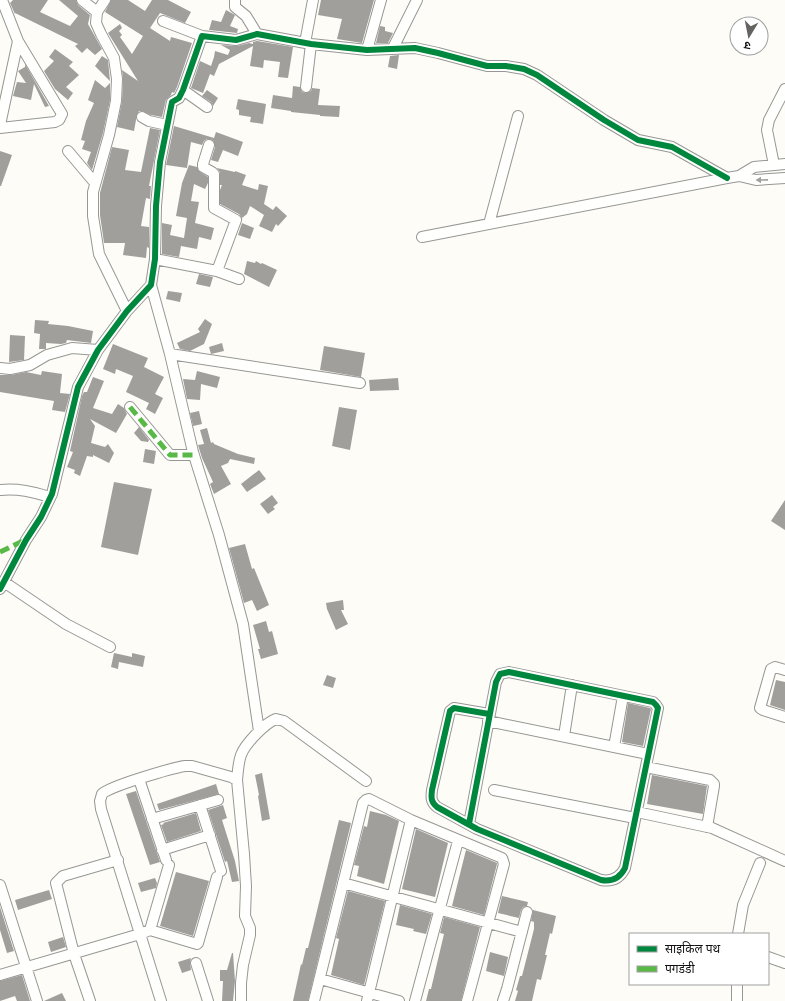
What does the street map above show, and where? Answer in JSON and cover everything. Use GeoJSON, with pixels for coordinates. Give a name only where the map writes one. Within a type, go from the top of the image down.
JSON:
{"type":"FeatureCollection","features":[{"type":"Feature","properties":{"kind":"street"},"geometry":{"type":"LineString","coordinates":[[2,0],[18,41],[62,114],[59,120],[55,122],[0,126],[18,41]]}},
{"type":"Feature","properties":{"kind":"street"},"geometry":{"type":"LineString","coordinates":[[82,0],[97,12]]}},
{"type":"Feature","properties":{"kind":"street"},"geometry":{"type":"LineString","coordinates":[[105,0],[97,12],[96,23],[114,58],[118,79],[116,101],[109,135],[93,192],[93,216],[99,254],[127,311]]}},
{"type":"Feature","properties":{"kind":"street"},"geometry":{"type":"LineString","coordinates":[[235,0],[235,7],[246,16],[257,34]]}},
{"type":"Feature","properties":{"kind":"street"},"geometry":{"type":"LineString","coordinates":[[306,87],[308,43],[314,0]]}},
{"type":"Feature","properties":{"kind":"street"},"geometry":{"type":"LineString","coordinates":[[367,50],[381,0]]}},
{"type":"Feature","properties":{"kind":"street"},"geometry":{"type":"LineString","coordinates":[[393,48],[417,0]]}},
{"type":"Feature","properties":{"kind":"street"},"geometry":{"type":"LineString","coordinates":[[163,21],[202,36],[236,40],[257,34],[308,43],[367,50],[415,48],[438,52],[487,66],[506,66],[524,69],[537,75],[604,120],[638,140],[672,147],[727,178]]}},
{"type":"Feature","properties":{"kind":"street"},"geometry":{"type":"LineString","coordinates":[[202,36],[183,90],[179,98],[172,102],[167,125],[160,162],[156,206],[155,259],[151,285],[170,354],[194,455],[243,624],[257,733]]}},
{"type":"Feature","properties":{"kind":"street"},"geometry":{"type":"LineString","coordinates":[[774,165],[767,130],[769,120],[785,89]]}},
{"type":"Feature","properties":{"kind":"street"},"geometry":{"type":"LineString","coordinates":[[183,90],[207,107]]}},
{"type":"Feature","properties":{"kind":"street"},"geometry":{"type":"LineString","coordinates":[[489,224],[518,116]]}},
{"type":"Feature","properties":{"kind":"street"},"geometry":{"type":"LineString","coordinates":[[142,117],[148,121],[167,125]]}},
{"type":"Feature","properties":{"kind":"street"},"geometry":{"type":"LineString","coordinates":[[209,145],[203,167],[214,174],[214,208],[236,220],[217,271]]}},
{"type":"Feature","properties":{"kind":"street"},"geometry":{"type":"LineString","coordinates":[[68,151],[95,183]]}},
{"type":"Feature","properties":{"kind":"street"},"geometry":{"type":"LineString","coordinates":[[422,237],[739,176],[754,167],[785,164]]}},
{"type":"Feature","properties":{"kind":"street"},"geometry":{"type":"LineString","coordinates":[[739,176],[756,180],[785,178]]}},
{"type":"Feature","properties":{"kind":"street"},"geometry":{"type":"LineString","coordinates":[[155,259],[217,271],[239,279]]}},
{"type":"Feature","properties":{"kind":"street"},"geometry":{"type":"LineString","coordinates":[[110,647],[66,624],[2,586],[26,540],[41,517],[50,497],[78,387],[98,350],[127,311],[151,285]]}},
{"type":"Feature","properties":{"kind":"street"},"geometry":{"type":"LineString","coordinates":[[0,368],[10,369],[30,365],[47,355],[72,348],[98,350]]}},
{"type":"Feature","properties":{"kind":"street"},"geometry":{"type":"LineString","coordinates":[[170,354],[360,383]]}},
{"type":"Feature","properties":{"kind":"street"},"geometry":{"type":"LineString","coordinates":[[130,407],[170,455],[194,455]]}},
{"type":"Feature","properties":{"kind":"street"},"geometry":{"type":"LineString","coordinates":[[0,490],[25,490],[50,497]]}},
{"type":"Feature","properties":{"kind":"street"},"geometry":{"type":"LineString","coordinates":[[785,670],[775,667],[771,669],[760,708],[785,717]]}},
{"type":"Feature","properties":{"kind":"street"},"geometry":{"type":"LineString","coordinates":[[469,824],[489,717],[496,682],[500,674],[509,672],[653,702],[656,704],[658,708],[625,868],[618,878],[607,881],[593,877],[469,824],[437,807],[431,799],[432,790],[450,710],[454,708],[489,717],[564,736],[648,754]]}},
{"type":"Feature","properties":{"kind":"street"},"geometry":{"type":"LineString","coordinates":[[564,736],[572,685]]}},
{"type":"Feature","properties":{"kind":"street"},"geometry":{"type":"LineString","coordinates":[[614,747],[623,696]]}},
{"type":"Feature","properties":{"kind":"street"},"geometry":{"type":"LineString","coordinates":[[241,1001],[243,965],[250,935],[250,928],[244,916],[246,886],[238,780],[240,758],[246,746],[257,733],[273,720],[284,721],[366,782]]}},
{"type":"Feature","properties":{"kind":"street"},"geometry":{"type":"LineString","coordinates":[[161,1001],[102,809],[100,802],[101,796],[108,790],[185,766],[205,770],[238,780]]}},
{"type":"Feature","properties":{"kind":"street"},"geometry":{"type":"LineString","coordinates":[[646,767],[710,780],[714,786],[707,827]]}},
{"type":"Feature","properties":{"kind":"street"},"geometry":{"type":"LineString","coordinates":[[140,779],[166,858],[150,930]]}},
{"type":"Feature","properties":{"kind":"street"},"geometry":{"type":"LineString","coordinates":[[494,790],[707,827],[785,861]]}},
{"type":"Feature","properties":{"kind":"street"},"geometry":{"type":"LineString","coordinates":[[152,819],[218,800]]}},
{"type":"Feature","properties":{"kind":"street"},"geometry":{"type":"LineString","coordinates":[[314,1001],[363,803],[366,800],[372,800],[411,820],[458,841],[502,858],[504,864],[467,1001]]}},
{"type":"Feature","properties":{"kind":"street"},"geometry":{"type":"LineString","coordinates":[[0,975],[150,930],[197,944],[219,874],[210,835],[200,805]]}},
{"type":"Feature","properties":{"kind":"street"},"geometry":{"type":"LineString","coordinates":[[368,997],[411,820]]}},
{"type":"Feature","properties":{"kind":"street"},"geometry":{"type":"LineString","coordinates":[[166,858],[210,835]]}},
{"type":"Feature","properties":{"kind":"street"},"geometry":{"type":"LineString","coordinates":[[415,1001],[458,841]]}},
{"type":"Feature","properties":{"kind":"street"},"geometry":{"type":"LineString","coordinates":[[90,1001],[74,954],[56,884],[63,876],[118,860]]}},
{"type":"Feature","properties":{"kind":"street"},"geometry":{"type":"LineString","coordinates":[[738,933],[743,905],[760,863]]}},
{"type":"Feature","properties":{"kind":"street"},"geometry":{"type":"LineString","coordinates":[[343,883],[522,932]]}},
{"type":"Feature","properties":{"kind":"street"},"geometry":{"type":"LineString","coordinates":[[0,885],[37,1001]]}},
{"type":"Feature","properties":{"kind":"street"},"geometry":{"type":"LineString","coordinates":[[503,1001],[527,912]]}},
{"type":"Feature","properties":{"kind":"street"},"geometry":{"type":"LineString","coordinates":[[769,957],[785,963]]}},
{"type":"Feature","properties":{"kind":"street"},"geometry":{"type":"LineString","coordinates":[[196,962],[208,1001]]}},
{"type":"Feature","properties":{"kind":"street"},"geometry":{"type":"LineString","coordinates":[[320,979],[368,997],[399,1001]]}},
{"type":"Feature","properties":{"kind":"street"},"geometry":{"type":"LineString","coordinates":[[737,985],[737,1001]]}},
{"type":"Feature","properties":{"kind":"building"},"geometry":{"type":"Polygon","coordinates":[[[13,0],[48,0],[40,12],[70,26],[78,16],[59,0],[76,0],[78,5],[90,15],[88,24],[102,49],[95,55],[87,48],[82,53],[75,46],[78,44],[15,14],[10,3],[13,0]]]}},
{"type":"Feature","properties":{"kind":"building"},"geometry":{"type":"Polygon","coordinates":[[[111,0],[128,0],[145,11],[152,0],[168,0],[191,12],[185,23],[160,13],[150,28],[170,41],[171,37],[192,43],[177,87],[174,93],[172,92],[166,100],[162,117],[139,111],[136,117],[134,131],[117,127],[122,101],[122,70],[138,81],[108,33],[120,24],[122,28],[119,31],[122,35],[120,37],[132,54],[143,36],[105,12],[111,0]]]}},
{"type":"Feature","properties":{"kind":"building"},"geometry":{"type":"Polygon","coordinates":[[[321,0],[374,0],[362,43],[337,39],[342,19],[318,15],[321,0]]]}},
{"type":"Feature","properties":{"kind":"building"},"geometry":{"type":"Polygon","coordinates":[[[226,10],[235,15],[230,26],[238,29],[237,33],[209,30],[212,20],[221,22],[226,10]]]}},
{"type":"Feature","properties":{"kind":"building"},"geometry":{"type":"Polygon","coordinates":[[[380,26],[385,27],[385,31],[393,33],[388,43],[376,43],[380,26]]]}},
{"type":"Feature","properties":{"kind":"building"},"geometry":{"type":"Polygon","coordinates":[[[257,41],[293,47],[288,78],[278,77],[280,62],[264,60],[263,68],[250,66],[253,46],[219,64],[214,76],[210,74],[203,93],[191,88],[200,61],[211,66],[215,51],[228,55],[230,50],[221,45],[237,46],[249,43],[253,44],[253,42],[257,41]]]}},
{"type":"Feature","properties":{"kind":"building"},"geometry":{"type":"Polygon","coordinates":[[[55,49],[73,62],[69,66],[79,75],[66,87],[73,93],[68,100],[55,89],[44,71],[54,61],[49,57],[55,49]]]}},
{"type":"Feature","properties":{"kind":"building"},"geometry":{"type":"Polygon","coordinates":[[[399,55],[397,69],[388,67],[390,56],[399,55]]]}},
{"type":"Feature","properties":{"kind":"building"},"geometry":{"type":"Polygon","coordinates":[[[102,56],[108,60],[110,81],[95,66],[102,56]]]}},
{"type":"Feature","properties":{"kind":"building"},"geometry":{"type":"Polygon","coordinates":[[[25,64],[49,106],[45,107],[34,84],[31,100],[13,96],[17,82],[26,83],[18,71],[25,67],[25,64]]]}},
{"type":"Feature","properties":{"kind":"building"},"geometry":{"type":"Polygon","coordinates":[[[95,80],[105,88],[110,83],[110,100],[103,133],[92,170],[87,163],[91,152],[82,149],[85,141],[81,140],[86,121],[94,103],[88,100],[95,80]]]}},
{"type":"Feature","properties":{"kind":"building"},"geometry":{"type":"Polygon","coordinates":[[[293,86],[300,87],[302,92],[306,93],[311,91],[312,88],[320,89],[318,105],[340,106],[339,117],[320,116],[271,108],[273,95],[292,98],[293,86]]]}},
{"type":"Feature","properties":{"kind":"building"},"geometry":{"type":"Polygon","coordinates":[[[207,90],[218,98],[213,106],[211,102],[202,96],[207,90]]]}},
{"type":"Feature","properties":{"kind":"building"},"geometry":{"type":"Polygon","coordinates":[[[238,99],[266,104],[263,124],[250,122],[251,117],[239,115],[239,110],[236,109],[238,99]]]}},
{"type":"Feature","properties":{"kind":"building"},"geometry":{"type":"Polygon","coordinates":[[[174,126],[214,138],[216,132],[243,142],[238,156],[223,150],[218,162],[211,160],[215,147],[213,140],[207,139],[202,145],[191,142],[187,168],[166,165],[174,126]]]}},
{"type":"Feature","properties":{"kind":"building"},"geometry":{"type":"Polygon","coordinates":[[[150,128],[160,130],[149,186],[151,186],[150,199],[146,198],[141,226],[149,227],[149,248],[147,247],[146,258],[123,255],[125,243],[104,243],[100,215],[100,193],[112,147],[129,150],[125,170],[141,172],[150,128]]]}},
{"type":"Feature","properties":{"kind":"building"},"geometry":{"type":"Polygon","coordinates":[[[0,151],[12,155],[1,186],[0,186],[0,151]]]}},
{"type":"Feature","properties":{"kind":"building"},"geometry":{"type":"Polygon","coordinates":[[[189,165],[197,167],[200,172],[208,177],[208,183],[205,189],[194,184],[191,201],[199,202],[195,223],[214,228],[211,240],[199,237],[197,249],[181,246],[179,257],[162,254],[162,223],[172,225],[170,235],[184,238],[187,218],[176,216],[182,183],[189,165]]]}},
{"type":"Feature","properties":{"kind":"building"},"geometry":{"type":"Polygon","coordinates":[[[217,168],[235,171],[246,175],[242,185],[258,190],[259,184],[268,186],[264,204],[273,210],[276,206],[287,216],[278,226],[276,224],[272,232],[259,226],[264,215],[250,206],[247,214],[242,218],[239,214],[220,204],[220,190],[222,185],[220,185],[220,172],[217,168]]]}},
{"type":"Feature","properties":{"kind":"building"},"geometry":{"type":"Polygon","coordinates":[[[242,223],[254,228],[250,239],[238,235],[242,223]]]}},
{"type":"Feature","properties":{"kind":"building"},"geometry":{"type":"Polygon","coordinates":[[[247,261],[255,263],[256,261],[277,270],[269,287],[244,274],[247,261]]]}},
{"type":"Feature","properties":{"kind":"building"},"geometry":{"type":"Polygon","coordinates":[[[199,274],[213,277],[210,287],[196,284],[199,274]]]}},
{"type":"Feature","properties":{"kind":"building"},"geometry":{"type":"Polygon","coordinates":[[[168,291],[182,293],[180,302],[166,299],[168,291]]]}},
{"type":"Feature","properties":{"kind":"building"},"geometry":{"type":"Polygon","coordinates":[[[205,319],[212,324],[204,344],[190,351],[180,349],[177,343],[200,332],[198,329],[205,319]]]}},
{"type":"Feature","properties":{"kind":"building"},"geometry":{"type":"Polygon","coordinates":[[[35,320],[49,321],[48,324],[93,331],[91,343],[67,340],[66,343],[61,344],[46,343],[46,349],[39,349],[40,334],[34,333],[35,320]]]}},
{"type":"Feature","properties":{"kind":"building"},"geometry":{"type":"Polygon","coordinates":[[[10,335],[25,336],[24,360],[9,362],[10,335]]]}},
{"type":"Feature","properties":{"kind":"building"},"geometry":{"type":"Polygon","coordinates":[[[222,343],[224,351],[211,354],[209,347],[222,343]]]}},
{"type":"Feature","properties":{"kind":"building"},"geometry":{"type":"Polygon","coordinates":[[[113,344],[148,358],[144,367],[164,377],[155,394],[163,398],[155,414],[146,409],[149,403],[126,392],[133,376],[116,369],[115,374],[103,369],[113,344]]]}},
{"type":"Feature","properties":{"kind":"building"},"geometry":{"type":"Polygon","coordinates":[[[324,346],[365,353],[361,377],[320,370],[324,346]]]}},
{"type":"Feature","properties":{"kind":"building"},"geometry":{"type":"Polygon","coordinates":[[[42,371],[62,374],[60,393],[70,394],[65,412],[52,410],[54,401],[0,392],[0,375],[11,375],[26,372],[41,375],[42,371]]]}},
{"type":"Feature","properties":{"kind":"building"},"geometry":{"type":"Polygon","coordinates":[[[197,371],[220,377],[217,388],[201,384],[200,400],[187,399],[183,379],[195,380],[197,371]]]}},
{"type":"Feature","properties":{"kind":"building"},"geometry":{"type":"Polygon","coordinates":[[[93,377],[104,381],[93,408],[112,414],[118,404],[124,408],[127,414],[116,433],[90,419],[95,426],[91,443],[105,447],[108,444],[114,453],[109,463],[93,455],[93,457],[87,456],[80,476],[74,473],[75,470],[67,467],[73,452],[70,451],[82,396],[84,392],[87,392],[93,377]]]}},
{"type":"Feature","properties":{"kind":"building"},"geometry":{"type":"Polygon","coordinates":[[[398,378],[399,390],[370,391],[369,380],[398,378]]]}},
{"type":"Feature","properties":{"kind":"building"},"geometry":{"type":"Polygon","coordinates":[[[339,407],[357,410],[350,450],[332,446],[339,407]]]}},
{"type":"Feature","properties":{"kind":"building"},"geometry":{"type":"Polygon","coordinates":[[[199,411],[202,424],[193,426],[190,413],[199,411]]]}},
{"type":"Feature","properties":{"kind":"building"},"geometry":{"type":"Polygon","coordinates":[[[139,427],[149,440],[148,442],[141,441],[134,433],[139,427]]]}},
{"type":"Feature","properties":{"kind":"building"},"geometry":{"type":"Polygon","coordinates":[[[207,428],[211,443],[213,442],[214,444],[238,454],[255,458],[254,464],[230,459],[228,463],[221,466],[231,484],[214,494],[210,484],[213,482],[198,445],[204,444],[200,430],[207,428]]]}},
{"type":"Feature","properties":{"kind":"building"},"geometry":{"type":"Polygon","coordinates":[[[145,449],[156,451],[154,464],[143,462],[145,449]]]}},
{"type":"Feature","properties":{"kind":"building"},"geometry":{"type":"Polygon","coordinates":[[[259,470],[266,479],[247,492],[241,484],[259,470]]]}},
{"type":"Feature","properties":{"kind":"building"},"geometry":{"type":"Polygon","coordinates":[[[114,482],[152,489],[138,555],[101,547],[114,482]]]}},
{"type":"Feature","properties":{"kind":"building"},"geometry":{"type":"Polygon","coordinates":[[[272,495],[278,503],[273,507],[275,509],[268,514],[260,504],[272,495]]]}},
{"type":"Feature","properties":{"kind":"building"},"geometry":{"type":"Polygon","coordinates":[[[785,500],[785,530],[771,521],[785,500]]]}},
{"type":"Feature","properties":{"kind":"building"},"geometry":{"type":"Polygon","coordinates":[[[245,544],[252,569],[254,568],[269,605],[257,611],[252,600],[244,603],[229,548],[245,544]]]}},
{"type":"Feature","properties":{"kind":"building"},"geometry":{"type":"Polygon","coordinates":[[[343,600],[344,610],[341,610],[348,624],[336,630],[326,603],[343,600]]]}},
{"type":"Feature","properties":{"kind":"building"},"geometry":{"type":"Polygon","coordinates":[[[266,621],[269,632],[272,631],[278,654],[261,659],[258,649],[260,649],[253,625],[266,621]]]}},
{"type":"Feature","properties":{"kind":"building"},"geometry":{"type":"Polygon","coordinates":[[[114,653],[132,657],[132,653],[145,656],[143,667],[119,662],[118,669],[111,667],[114,653]]]}},
{"type":"Feature","properties":{"kind":"building"},"geometry":{"type":"Polygon","coordinates":[[[327,675],[336,678],[333,688],[323,685],[327,675]]]}},
{"type":"Feature","properties":{"kind":"building"},"geometry":{"type":"Polygon","coordinates":[[[776,680],[785,682],[785,710],[770,705],[776,680]]]}},
{"type":"Feature","properties":{"kind":"building"},"geometry":{"type":"Polygon","coordinates":[[[628,703],[651,709],[643,746],[622,742],[628,703]]]}},
{"type":"Feature","properties":{"kind":"building"},"geometry":{"type":"Polygon","coordinates":[[[262,773],[270,819],[262,821],[255,775],[262,773]]]}},
{"type":"Feature","properties":{"kind":"building"},"geometry":{"type":"Polygon","coordinates":[[[652,775],[707,786],[703,814],[647,804],[652,775]]]}},
{"type":"Feature","properties":{"kind":"building"},"geometry":{"type":"Polygon","coordinates":[[[216,784],[219,794],[159,810],[157,804],[216,784]]]}},
{"type":"Feature","properties":{"kind":"building"},"geometry":{"type":"Polygon","coordinates":[[[136,791],[160,862],[150,865],[126,794],[136,791]]]}},
{"type":"Feature","properties":{"kind":"building"},"geometry":{"type":"Polygon","coordinates":[[[223,805],[227,818],[222,820],[235,861],[239,881],[232,882],[227,861],[225,862],[208,810],[223,805]]]}},
{"type":"Feature","properties":{"kind":"building"},"geometry":{"type":"Polygon","coordinates":[[[370,811],[386,815],[399,821],[384,884],[357,876],[359,866],[354,865],[364,826],[367,827],[370,811]]]}},
{"type":"Feature","properties":{"kind":"building"},"geometry":{"type":"Polygon","coordinates":[[[196,813],[201,831],[167,842],[161,825],[164,824],[163,823],[196,813]]]}},
{"type":"Feature","properties":{"kind":"building"},"geometry":{"type":"Polygon","coordinates":[[[339,820],[351,823],[308,1001],[293,1001],[301,964],[302,965],[306,948],[308,948],[339,820]]]}},
{"type":"Feature","properties":{"kind":"building"},"geometry":{"type":"Polygon","coordinates":[[[416,829],[448,843],[435,897],[402,889],[416,829]]]}},
{"type":"Feature","properties":{"kind":"building"},"geometry":{"type":"Polygon","coordinates":[[[466,850],[497,863],[484,915],[452,906],[466,850]]]}},
{"type":"Feature","properties":{"kind":"building"},"geometry":{"type":"Polygon","coordinates":[[[176,872],[209,881],[193,936],[160,926],[176,872]]]}},
{"type":"Feature","properties":{"kind":"building"},"geometry":{"type":"Polygon","coordinates":[[[155,878],[157,883],[156,888],[141,892],[138,883],[155,878]]]}},
{"type":"Feature","properties":{"kind":"building"},"geometry":{"type":"Polygon","coordinates":[[[49,890],[52,899],[18,910],[15,900],[49,890]]]}},
{"type":"Feature","properties":{"kind":"building"},"geometry":{"type":"Polygon","coordinates":[[[348,891],[385,901],[364,985],[331,975],[339,939],[336,938],[348,891]]]}},
{"type":"Feature","properties":{"kind":"building"},"geometry":{"type":"Polygon","coordinates":[[[502,896],[528,902],[527,906],[523,907],[521,910],[519,918],[498,913],[502,896]]]}},
{"type":"Feature","properties":{"kind":"building"},"geometry":{"type":"Polygon","coordinates":[[[400,905],[432,914],[426,934],[413,931],[414,929],[396,925],[400,905]]]}},
{"type":"Feature","properties":{"kind":"building"},"geometry":{"type":"Polygon","coordinates":[[[0,907],[14,951],[7,953],[0,930],[0,907]]]}},
{"type":"Feature","properties":{"kind":"building"},"geometry":{"type":"Polygon","coordinates":[[[533,910],[556,916],[552,934],[550,933],[541,980],[537,979],[532,1001],[515,1001],[518,991],[516,990],[520,976],[522,976],[534,929],[534,922],[531,921],[533,910]]]}},
{"type":"Feature","properties":{"kind":"building"},"geometry":{"type":"Polygon","coordinates":[[[444,917],[480,927],[461,1001],[426,1001],[429,989],[431,989],[444,934],[440,933],[444,917]]]}},
{"type":"Feature","properties":{"kind":"building"},"geometry":{"type":"Polygon","coordinates":[[[63,937],[66,947],[51,952],[48,942],[63,937]]]}},
{"type":"Feature","properties":{"kind":"building"},"geometry":{"type":"Polygon","coordinates":[[[490,952],[508,957],[504,976],[486,971],[490,952]]]}},
{"type":"Feature","properties":{"kind":"building"},"geometry":{"type":"Polygon","coordinates":[[[232,953],[235,981],[233,1001],[222,1001],[223,981],[220,981],[220,970],[227,970],[232,953]]]}},
{"type":"Feature","properties":{"kind":"building"},"geometry":{"type":"Polygon","coordinates":[[[191,958],[191,970],[182,973],[178,962],[191,958]]]}},
{"type":"Feature","properties":{"kind":"building"},"geometry":{"type":"Polygon","coordinates":[[[22,975],[30,1001],[17,1001],[15,996],[0,1001],[0,981],[22,975]]]}},
{"type":"Feature","properties":{"kind":"building"},"geometry":{"type":"Polygon","coordinates":[[[62,993],[66,1001],[44,1001],[62,993]]]}},
{"type":"Feature","properties":{"kind":"marked path"},"geometry":{"type":"LineString","coordinates":[[130,407],[170,455],[194,455]]}},
{"type":"Feature","properties":{"kind":"marked path"},"geometry":{"type":"LineString","coordinates":[[0,552],[25,540]]}},
{"type":"Feature","properties":{"kind":"cycle path"},"geometry":{"type":"LineString","coordinates":[[0,589],[26,540],[41,517],[52,494],[78,387],[98,350],[127,311],[151,285],[155,259],[156,206],[160,162],[172,102],[179,98],[183,90],[202,36],[236,40],[257,34],[311,44],[367,50],[415,48],[487,66],[506,66],[524,69],[537,75],[604,120],[638,140],[672,147],[727,178]]}},
{"type":"Feature","properties":{"kind":"cycle path"},"geometry":{"type":"LineString","coordinates":[[469,824],[496,682],[500,674],[509,672],[653,702],[658,708],[625,868],[618,877],[612,880],[601,880],[477,829],[437,807],[433,802],[432,790],[450,711],[454,708],[489,714]]}}]}
